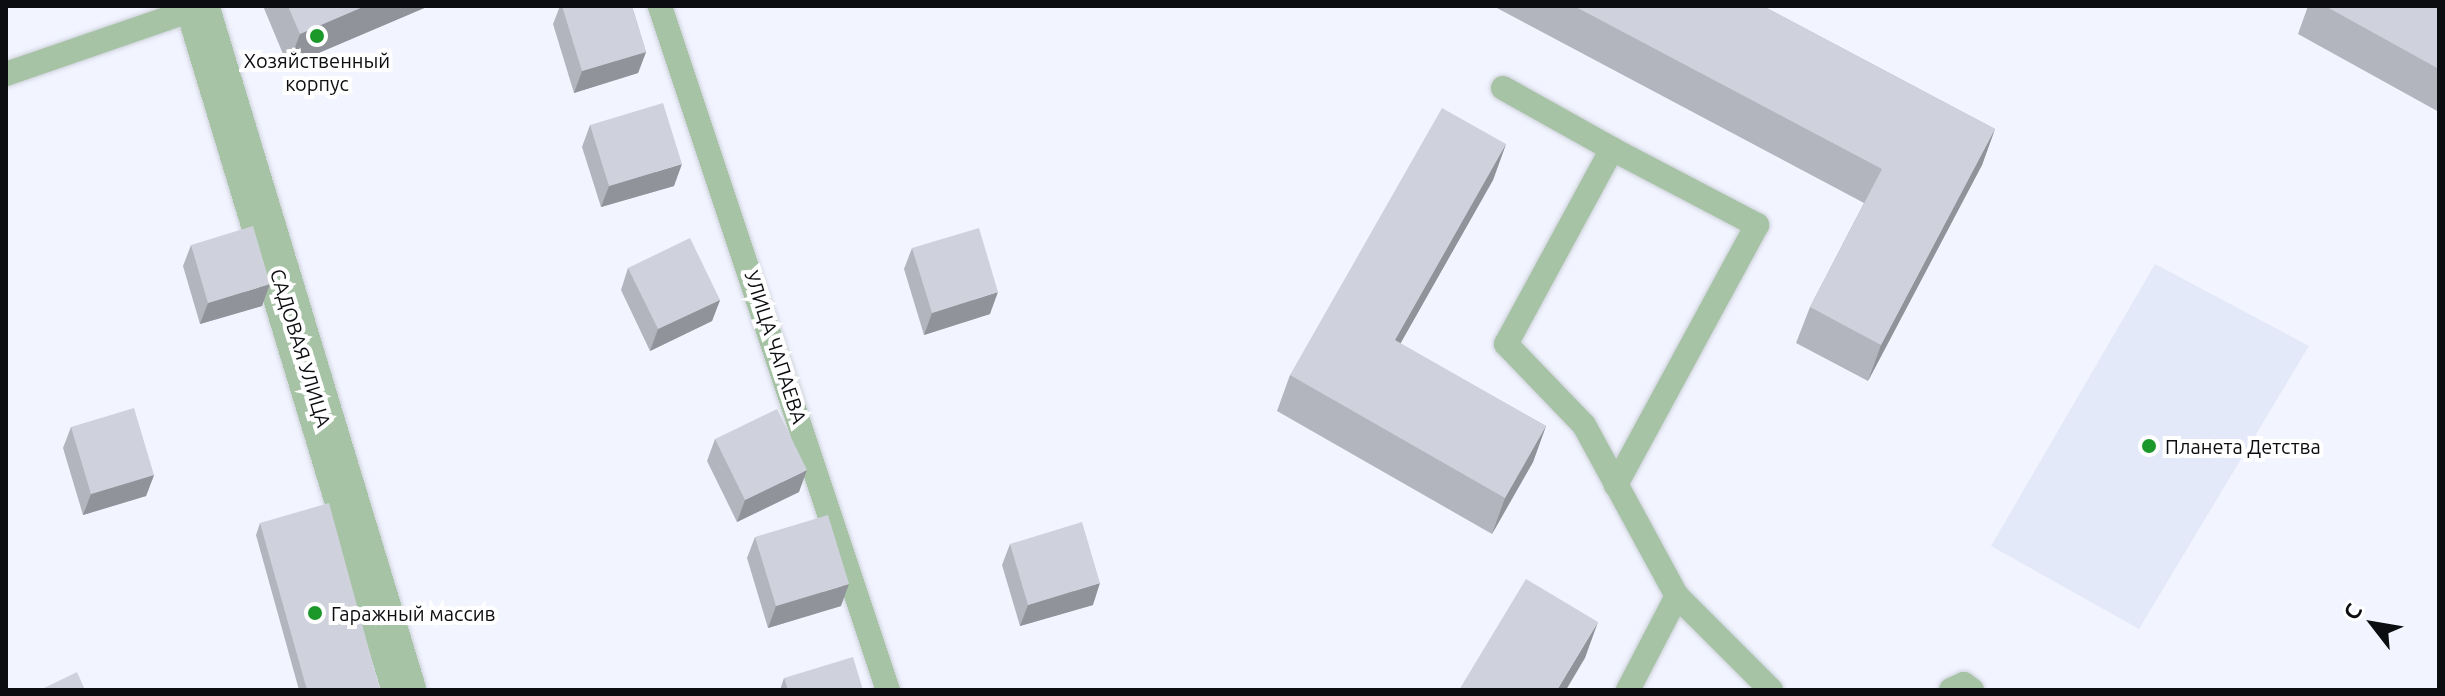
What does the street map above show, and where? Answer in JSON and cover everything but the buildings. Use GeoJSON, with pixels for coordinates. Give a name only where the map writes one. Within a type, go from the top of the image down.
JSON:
{"type":"FeatureCollection","features":[{"type":"Feature","properties":{"kind":"street","name":"САДОВАЯ УЛИЦА"},"geometry":{"type":"LineString","coordinates":[[198,7],[404,690]]}},
{"type":"Feature","properties":{"kind":"lane","name":"УЛИЦА ЧАПАЕВА"},"geometry":{"type":"LineString","coordinates":[[660,6],[888,690]]}},
{"type":"Feature","properties":{"kind":"lane"},"geometry":{"type":"LineString","coordinates":[[6,74],[198,7]]}},
{"type":"Feature","properties":{"kind":"lane"},"geometry":{"type":"LineString","coordinates":[[1503,88],[1757,225],[1616,485]]}},
{"type":"Feature","properties":{"kind":"lane"},"geometry":{"type":"LineString","coordinates":[[1612,149],[1506,344],[1584,425],[1677,596],[1771,690]]}},
{"type":"Feature","properties":{"kind":"lane"},"geometry":{"type":"LineString","coordinates":[[1628,690],[1677,596]]}},
{"type":"Feature","properties":{"kind":"lane"},"geometry":{"type":"LineString","coordinates":[[1951,690],[1964,684],[1972,690]]}},
{"type":"Feature","properties":{"kind":"shaded area","name":"Планета Детства"},"geometry":{"type":"Polygon","coordinates":[[[2155,264],[2309,346],[2139,629],[1991,546],[2155,264]]]}},
{"type":"Feature","properties":{"kind":"place","name":"Хозяйственный корпус"},"geometry":{"type":"Point","coordinates":[317,36]}},
{"type":"Feature","properties":{"kind":"place","name":"Планета Детства"},"geometry":{"type":"Point","coordinates":[2149,446]}},
{"type":"Feature","properties":{"kind":"place","name":"Гаражный массив"},"geometry":{"type":"Point","coordinates":[315,613]}}]}
